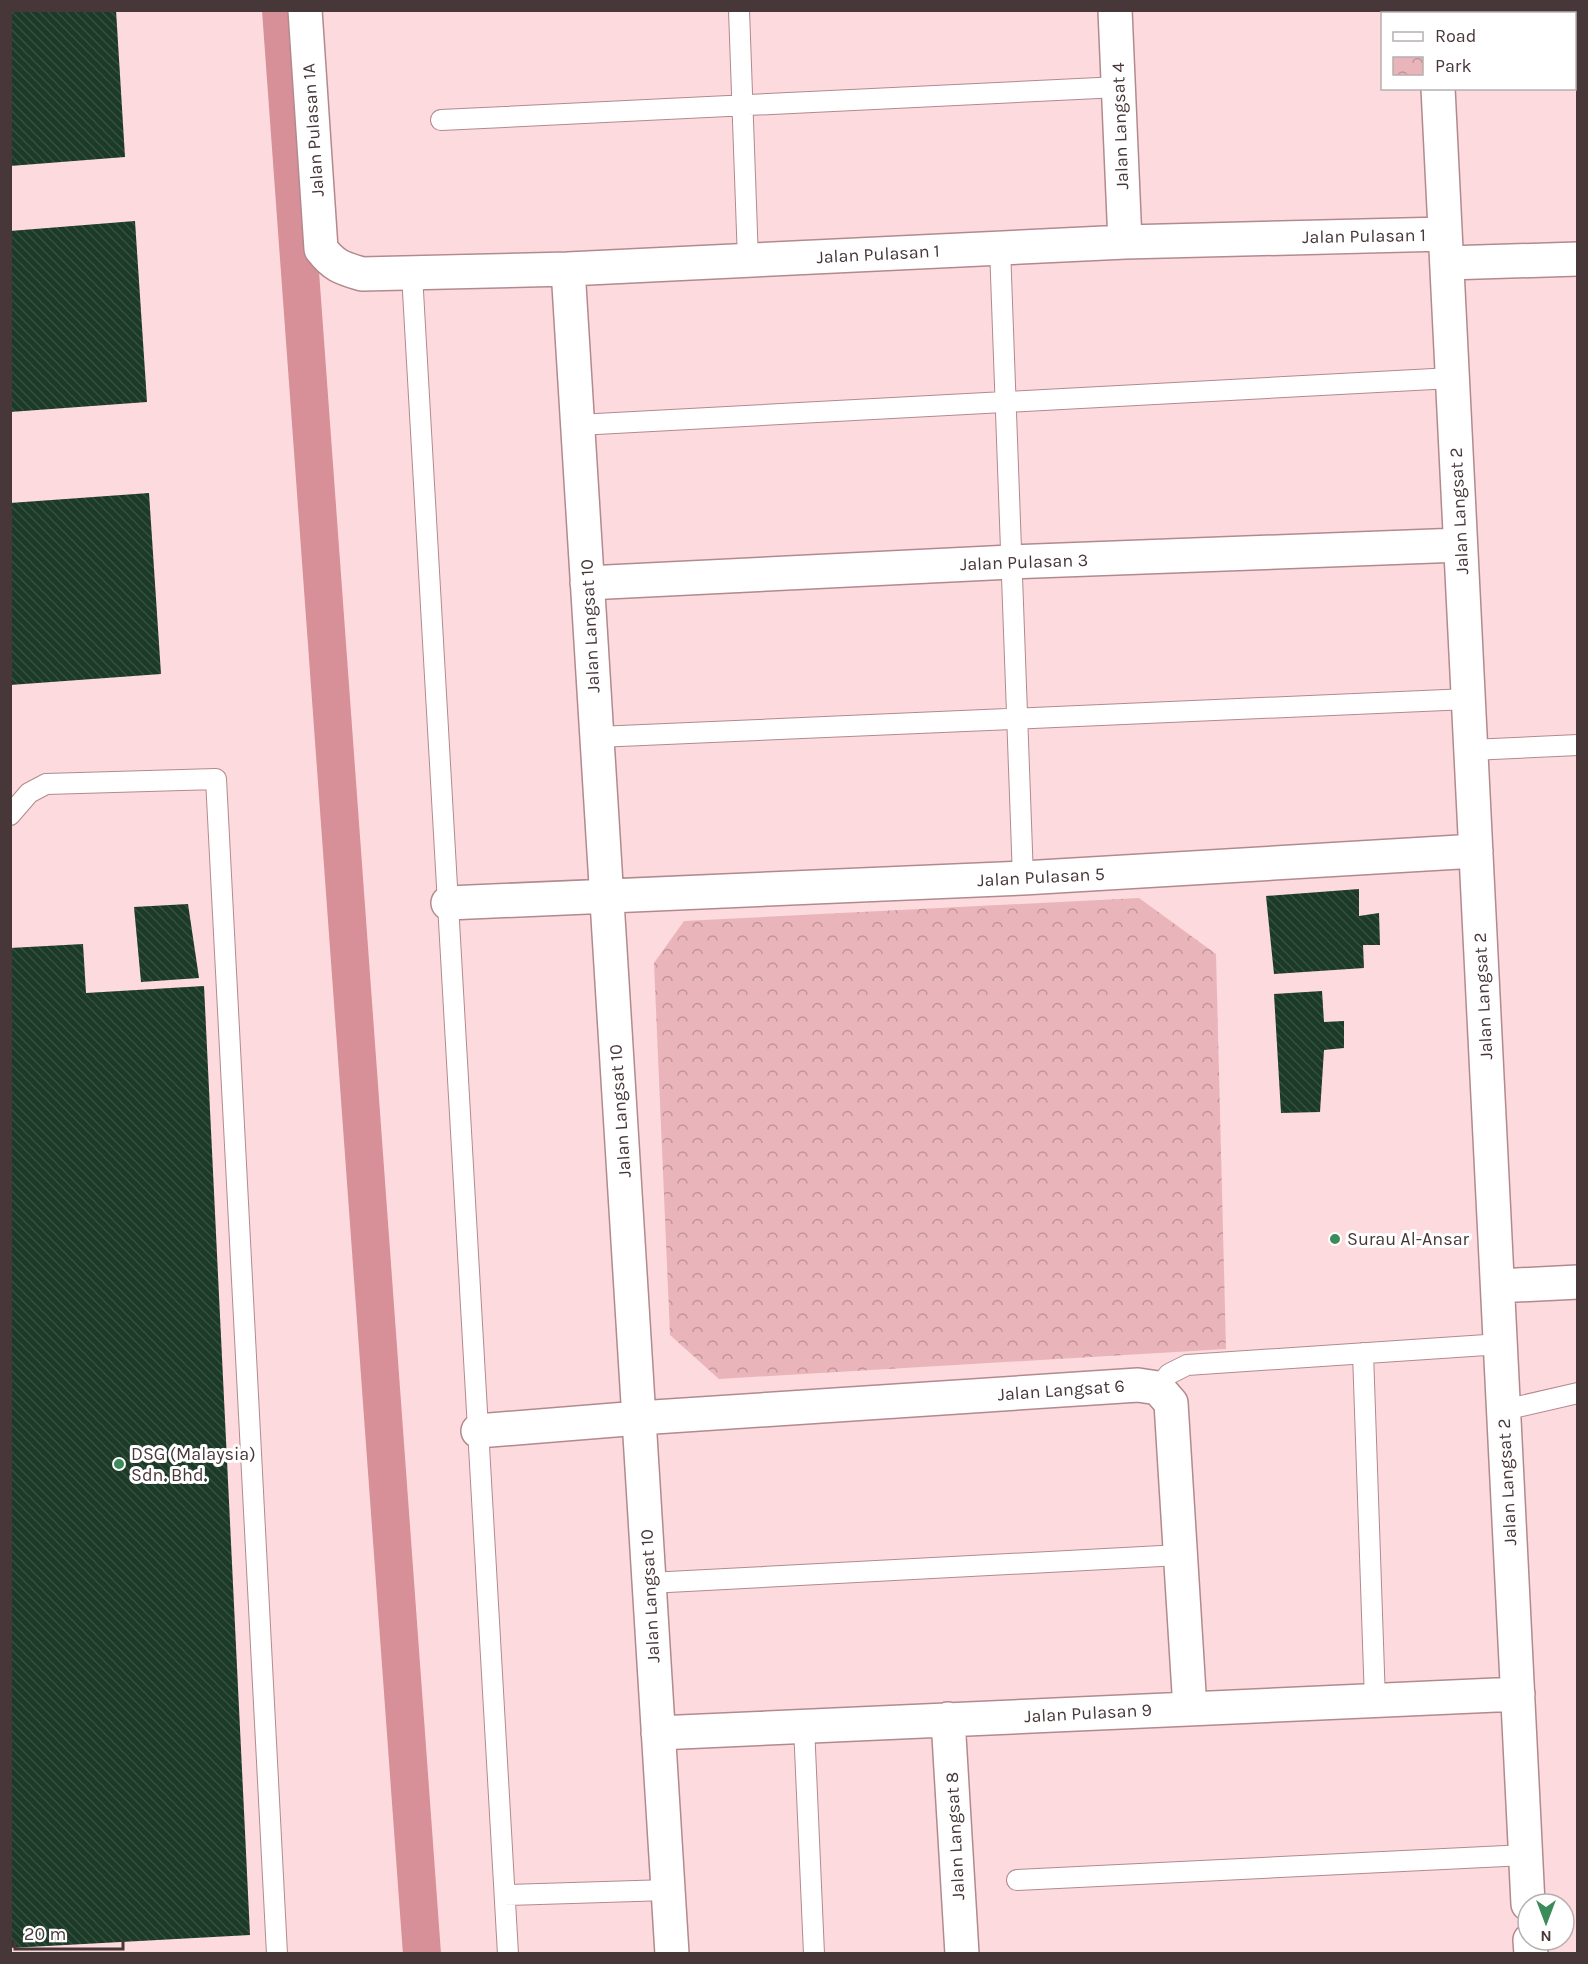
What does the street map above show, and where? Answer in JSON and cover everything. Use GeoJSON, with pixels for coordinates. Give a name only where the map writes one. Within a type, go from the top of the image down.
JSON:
{"type":"FeatureCollection","features":[{"type":"Feature","properties":{"kind":"street","name":"Jalan Pulasan 1A"},"geometry":{"type":"LineString","coordinates":[[305,10],[321,249]]}},
{"type":"Feature","properties":{"kind":"street","name":"Jalan Langsat 4"},"geometry":{"type":"LineString","coordinates":[[1115,10],[1125,242]]}},
{"type":"Feature","properties":{"kind":"street","name":"Jalan Langsat 2"},"geometry":{"type":"LineString","coordinates":[[1438,90],[1528,1892]]}},
{"type":"Feature","properties":{"kind":"street","name":"Jalan Pulasan 1"},"geometry":{"type":"LineString","coordinates":[[321,249],[329,260],[340,268],[362,274],[568,269],[1125,242],[1446,249],[1578,259]]}},
{"type":"Feature","properties":{"kind":"street","name":"Jalan Langsat 10"},"geometry":{"type":"LineString","coordinates":[[568,269],[672,1953]]}},
{"type":"Feature","properties":{"kind":"street","name":"Jalan Pulasan 3"},"geometry":{"type":"LineString","coordinates":[[587,583],[1011,562],[1460,544]]}},
{"type":"Feature","properties":{"kind":"street","name":"Jalan Pulasan 5"},"geometry":{"type":"LineString","coordinates":[[448,903],[1023,878],[1476,851]]}},
{"type":"Feature","properties":{"kind":"street"},"geometry":{"type":"LineString","coordinates":[[1497,1286],[1578,1282]]}},
{"type":"Feature","properties":{"kind":"street","name":"Jalan Langsat 6"},"geometry":{"type":"LineString","coordinates":[[478,1431],[1138,1385],[1158,1388]]}},
{"type":"Feature","properties":{"kind":"street"},"geometry":{"type":"LineString","coordinates":[[1158,1388],[1171,1403],[1190,1709]]}},
{"type":"Feature","properties":{"kind":"street","name":"Jalan Pulasan 9"},"geometry":{"type":"LineString","coordinates":[[658,1733],[1518,1694]]}},
{"type":"Feature","properties":{"kind":"street","name":"Jalan Langsat 8"},"geometry":{"type":"LineString","coordinates":[[948,1719],[962,1953]]}},
{"type":"Feature","properties":{"kind":"lane"},"geometry":{"type":"LineString","coordinates":[[739,10],[748,260]]}},
{"type":"Feature","properties":{"kind":"lane"},"geometry":{"type":"LineString","coordinates":[[441,120],[1119,87]]}},
{"type":"Feature","properties":{"kind":"lane"},"geometry":{"type":"LineString","coordinates":[[1000,248],[1023,878]]}},
{"type":"Feature","properties":{"kind":"lane"},"geometry":{"type":"LineString","coordinates":[[412,274],[508,1953]]}},
{"type":"Feature","properties":{"kind":"lane"},"geometry":{"type":"LineString","coordinates":[[578,425],[1452,378]]}},
{"type":"Feature","properties":{"kind":"lane"},"geometry":{"type":"LineString","coordinates":[[597,738],[1468,699]]}},
{"type":"Feature","properties":{"kind":"lane"},"geometry":{"type":"LineString","coordinates":[[1471,750],[1578,745]]}},
{"type":"Feature","properties":{"kind":"lane"},"geometry":{"type":"LineString","coordinates":[[10,815],[29,794],[46,784],[216,778],[277,1953]]}},
{"type":"Feature","properties":{"kind":"lane"},"geometry":{"type":"LineString","coordinates":[[1158,1388],[1169,1374],[1187,1365],[1500,1344]]}},
{"type":"Feature","properties":{"kind":"lane"},"geometry":{"type":"LineString","coordinates":[[1363,1353],[1375,1701]]}},
{"type":"Feature","properties":{"kind":"lane"},"geometry":{"type":"LineString","coordinates":[[1503,1410],[1578,1393]]}},
{"type":"Feature","properties":{"kind":"lane"},"geometry":{"type":"LineString","coordinates":[[649,1582],[1180,1554]]}},
{"type":"Feature","properties":{"kind":"lane"},"geometry":{"type":"LineString","coordinates":[[804,1726],[814,1953]]}},
{"type":"Feature","properties":{"kind":"lane"},"geometry":{"type":"LineString","coordinates":[[1017,1880],[1526,1855]]}},
{"type":"Feature","properties":{"kind":"lane"},"geometry":{"type":"LineString","coordinates":[[505,1895],[668,1890]]}},
{"type":"Feature","properties":{"kind":"green space"},"geometry":{"type":"Polygon","coordinates":[[[1139,898],[1216,954],[1226,1349],[719,1379],[670,1335],[654,963],[684,921],[1139,898]]]}},
{"type":"Feature","properties":{"kind":"building"},"geometry":{"type":"Polygon","coordinates":[[[10,10],[116,10],[125,157],[10,166],[10,10]]]}},
{"type":"Feature","properties":{"kind":"building"},"geometry":{"type":"Polygon","coordinates":[[[135,221],[147,402],[10,412],[10,231],[135,221]]]}},
{"type":"Feature","properties":{"kind":"building"},"geometry":{"type":"Polygon","coordinates":[[[149,493],[161,674],[10,685],[10,503],[149,493]]]}},
{"type":"Feature","properties":{"kind":"building"},"geometry":{"type":"Polygon","coordinates":[[[1359,889],[1359,916],[1379,913],[1380,945],[1363,945],[1364,968],[1274,974],[1266,896],[1359,889]]]}},
{"type":"Feature","properties":{"kind":"building"},"geometry":{"type":"Polygon","coordinates":[[[188,904],[199,978],[141,982],[134,907],[188,904]]]}},
{"type":"Feature","properties":{"kind":"building","name":"DSG (Malaysia) Sdn. Bhd."},"geometry":{"type":"Polygon","coordinates":[[[83,944],[86,993],[204,986],[250,1935],[10,1948],[10,948],[83,944]]]}},
{"type":"Feature","properties":{"kind":"building"},"geometry":{"type":"Polygon","coordinates":[[[1322,991],[1324,1022],[1344,1021],[1344,1048],[1324,1050],[1320,1112],[1281,1113],[1274,994],[1322,991]]]}},
{"type":"Feature","properties":{"kind":"waterway"},"geometry":{"type":"LineString","coordinates":[[281,10],[422,1954]]}},
{"type":"Feature","properties":{"kind":"place","name":"Surau Al-Ansar"},"geometry":{"type":"Point","coordinates":[1335,1239]}},
{"type":"Feature","properties":{"kind":"place","name":"DSG (Malaysia) Sdn. Bhd."},"geometry":{"type":"Point","coordinates":[119,1464]}}]}
